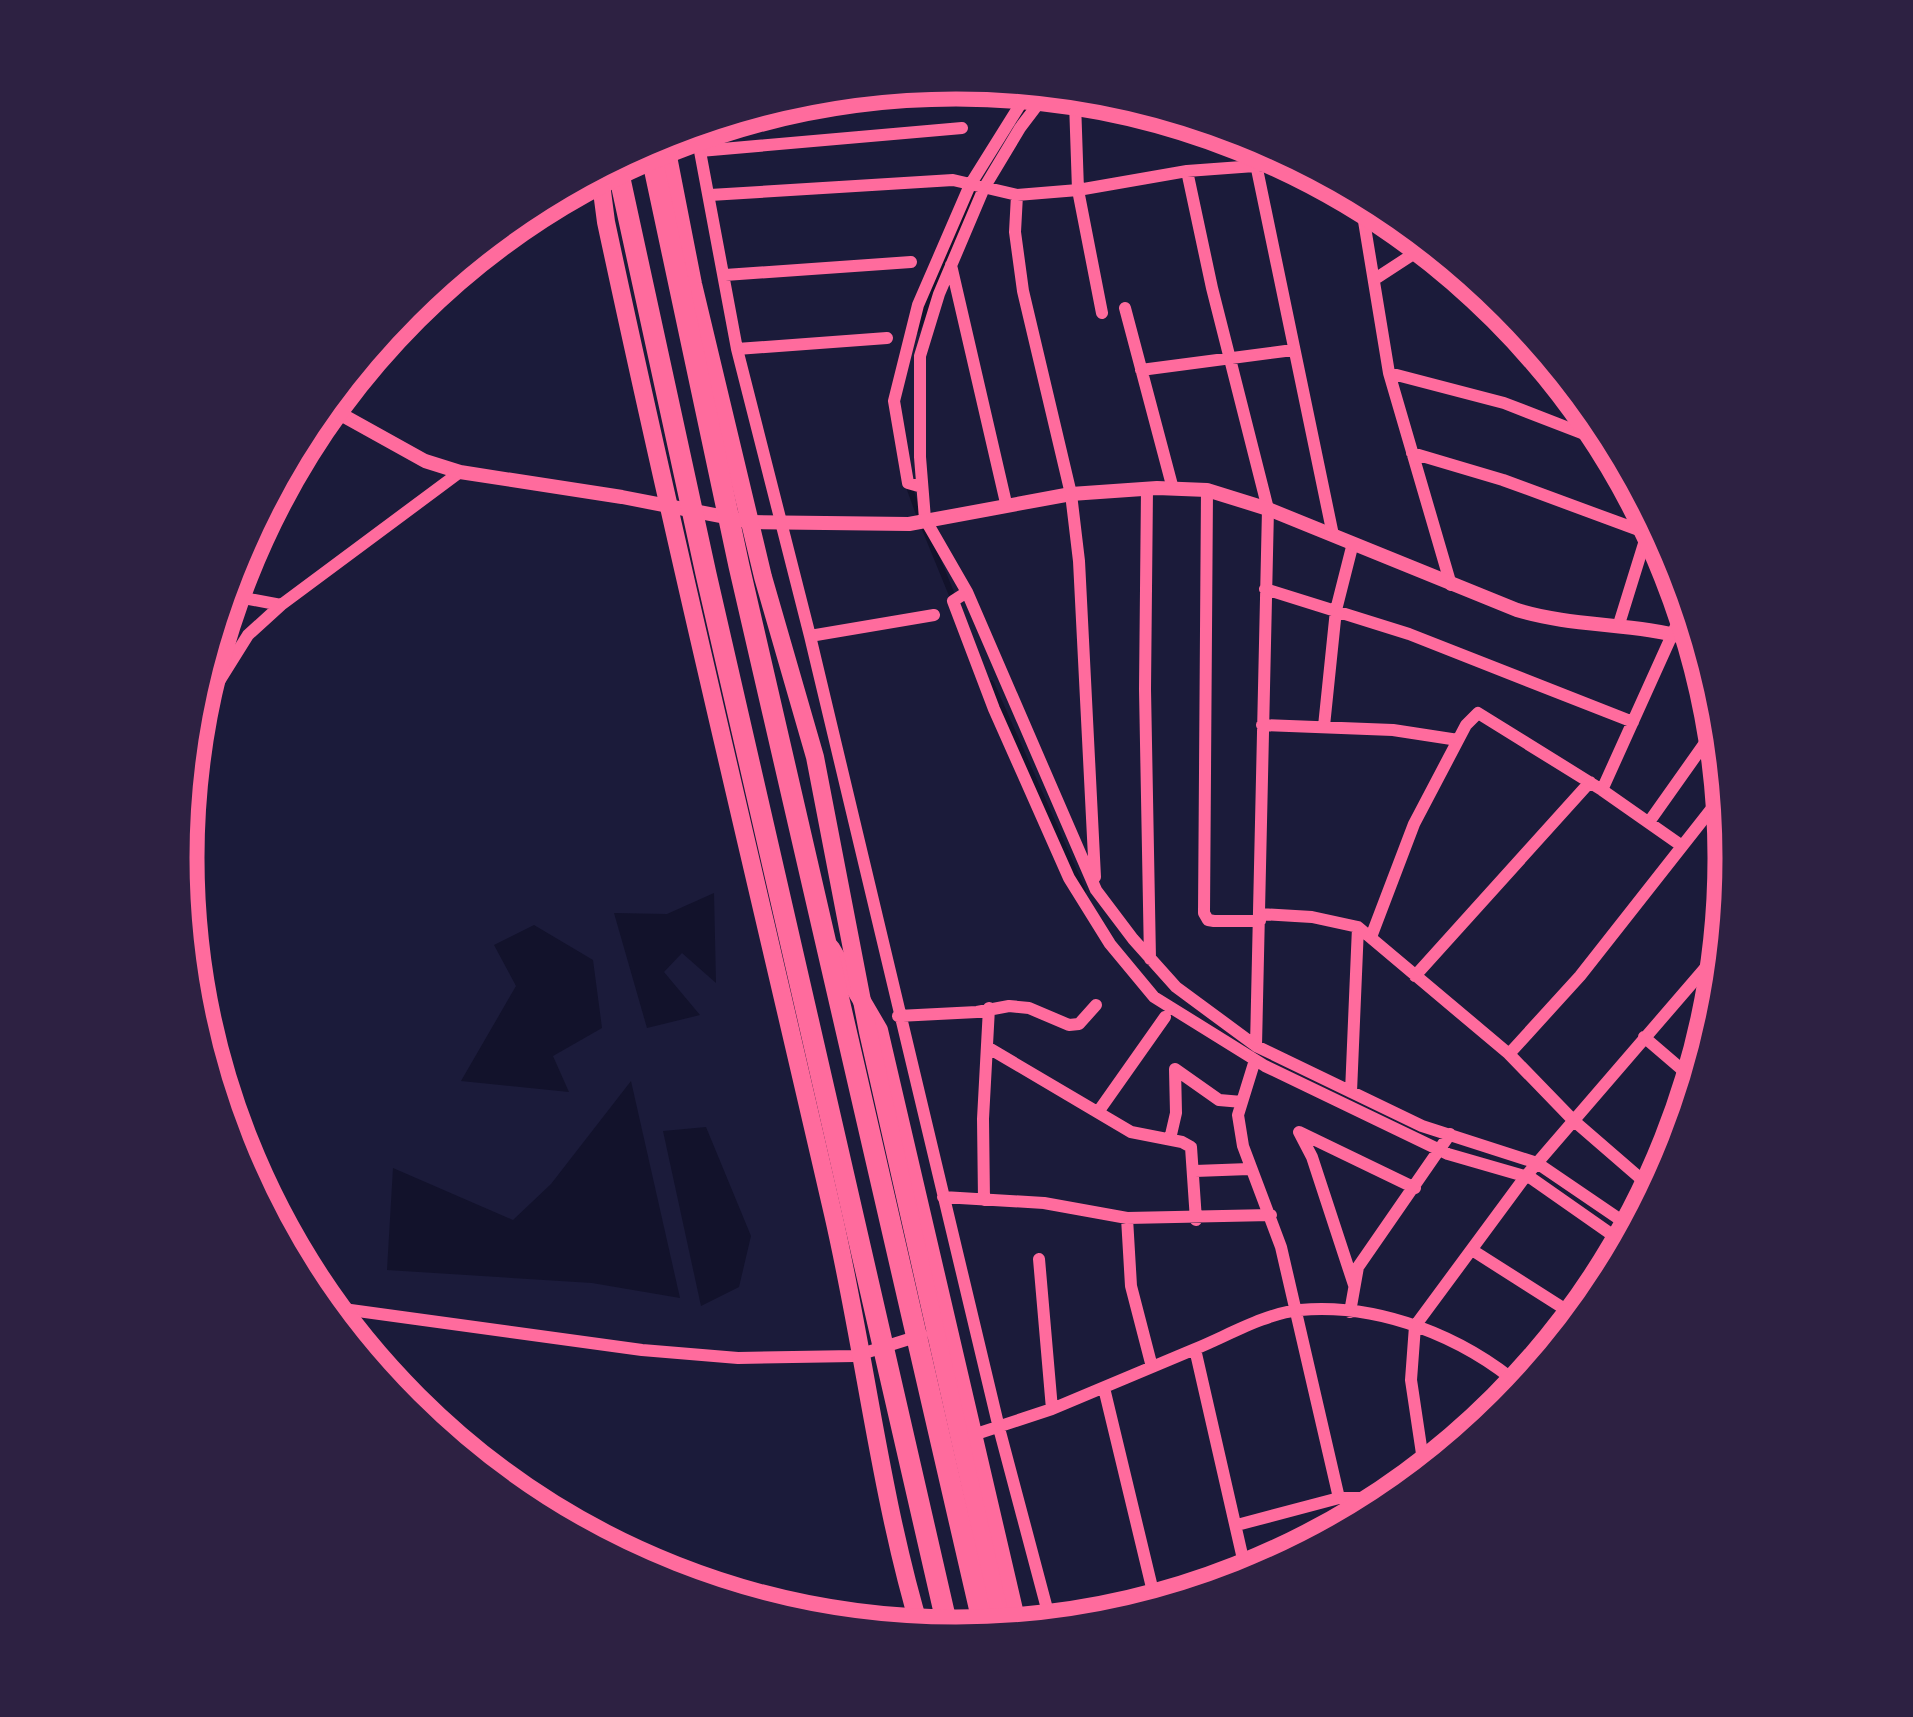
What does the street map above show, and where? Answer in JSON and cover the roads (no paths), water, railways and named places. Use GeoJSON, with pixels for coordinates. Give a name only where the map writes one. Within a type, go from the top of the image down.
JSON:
{"type":"FeatureCollection","features":[{"type":"Feature","properties":{"kind":"highway"},"geometry":{"type":"LineString","coordinates":[[653,163],[823,933],[998,1616]]}},
{"type":"Feature","properties":{"kind":"highway"},"geometry":{"type":"LineString","coordinates":[[620,178],[701,554],[945,1618]]}},
{"type":"Feature","properties":{"kind":"main road"},"geometry":{"type":"LineString","coordinates":[[668,156],[693,284],[751,522],[815,757],[868,1032],[999,1616]]}},
{"type":"Feature","properties":{"kind":"main road"},"geometry":{"type":"LineString","coordinates":[[602,188],[667,508],[836,1228],[902,1567],[916,1616]]}},
{"type":"Feature","properties":{"kind":"main road"},"geometry":{"type":"LineString","coordinates":[[823,933],[879,1030],[999,1616]]}},
{"type":"Feature","properties":{"kind":"street"},"geometry":{"type":"LineString","coordinates":[[922,487],[908,483],[894,401],[918,305],[1022,102]]}},
{"type":"Feature","properties":{"kind":"street"},"geometry":{"type":"LineString","coordinates":[[1039,104],[977,186],[920,356],[922,487],[917,521],[960,596],[1096,890],[1150,960],[1255,1055],[1351,1092],[1421,1126],[1537,1163],[1623,1222]]}},
{"type":"Feature","properties":{"kind":"street"},"geometry":{"type":"LineString","coordinates":[[1075,109],[1078,190],[1102,313]]}},
{"type":"Feature","properties":{"kind":"street"},"geometry":{"type":"LineString","coordinates":[[700,151],[962,128]]}},
{"type":"Feature","properties":{"kind":"street"},"geometry":{"type":"LineString","coordinates":[[699,144],[737,349],[1048,1613]]}},
{"type":"Feature","properties":{"kind":"street"},"geometry":{"type":"LineString","coordinates":[[710,195],[952,180],[1017,195],[1187,171],[1270,167]]}},
{"type":"Feature","properties":{"kind":"street"},"geometry":{"type":"LineString","coordinates":[[1257,169],[1333,535]]}},
{"type":"Feature","properties":{"kind":"street"},"geometry":{"type":"LineString","coordinates":[[1187,171],[1268,509],[1255,1055],[1238,1115],[1249,1168],[1271,1215],[1297,1310],[1340,1498]]}},
{"type":"Feature","properties":{"kind":"street"},"geometry":{"type":"LineString","coordinates":[[1017,195],[1023,291],[1071,494],[1096,890]]}},
{"type":"Feature","properties":{"kind":"street"},"geometry":{"type":"LineString","coordinates":[[1364,218],[1389,373],[1450,585]]}},
{"type":"Feature","properties":{"kind":"street"},"geometry":{"type":"LineString","coordinates":[[1375,279],[1415,253]]}},
{"type":"Feature","properties":{"kind":"street"},"geometry":{"type":"LineString","coordinates":[[725,274],[911,262]]}},
{"type":"Feature","properties":{"kind":"street"},"geometry":{"type":"LineString","coordinates":[[951,263],[1006,503]]}},
{"type":"Feature","properties":{"kind":"street"},"geometry":{"type":"LineString","coordinates":[[1125,308],[1172,489]]}},
{"type":"Feature","properties":{"kind":"street"},"geometry":{"type":"LineString","coordinates":[[737,349],[886,338]]}},
{"type":"Feature","properties":{"kind":"street"},"geometry":{"type":"LineString","coordinates":[[1141,370],[1293,350]]}},
{"type":"Feature","properties":{"kind":"street"},"geometry":{"type":"LineString","coordinates":[[1389,373],[1467,391],[1588,436]]}},
{"type":"Feature","properties":{"kind":"street"},"geometry":{"type":"LineString","coordinates":[[341,414],[425,461],[460,472],[751,522],[917,521],[1071,494],[1208,490],[1268,509],[1544,619],[1618,624],[1683,637]]}},
{"type":"Feature","properties":{"kind":"street"},"geometry":{"type":"LineString","coordinates":[[1412,453],[1638,524]]}},
{"type":"Feature","properties":{"kind":"street"},"geometry":{"type":"LineString","coordinates":[[225,656],[281,605],[460,472]]}},
{"type":"Feature","properties":{"kind":"street"},"geometry":{"type":"LineString","coordinates":[[1147,489],[1150,960]]}},
{"type":"Feature","properties":{"kind":"street"},"geometry":{"type":"LineString","coordinates":[[1208,490],[1204,913],[1208,920],[1312,917],[1358,927],[1509,1054],[1573,1120],[1644,1181]]}},
{"type":"Feature","properties":{"kind":"street"},"geometry":{"type":"LineString","coordinates":[[1618,624],[1645,539]]}},
{"type":"Feature","properties":{"kind":"street"},"geometry":{"type":"LineString","coordinates":[[1324,726],[1336,610],[1353,543]]}},
{"type":"Feature","properties":{"kind":"street"},"geometry":{"type":"LineString","coordinates":[[1265,589],[1409,634],[1634,722]]}},
{"type":"Feature","properties":{"kind":"street"},"geometry":{"type":"LineString","coordinates":[[960,596],[994,709],[1081,898],[1110,944],[1154,997],[1214,1035],[1439,1150],[1526,1177],[1615,1236]]}},
{"type":"Feature","properties":{"kind":"street"},"geometry":{"type":"LineString","coordinates":[[243,598],[281,605]]}},
{"type":"Feature","properties":{"kind":"street"},"geometry":{"type":"LineString","coordinates":[[810,636],[934,615]]}},
{"type":"Feature","properties":{"kind":"street"},"geometry":{"type":"LineString","coordinates":[[1415,976],[1596,786],[1634,722],[1679,623]]}},
{"type":"Feature","properties":{"kind":"street"},"geometry":{"type":"LineString","coordinates":[[1371,937],[1414,824],[1474,714],[1482,713],[1682,846]]}},
{"type":"Feature","properties":{"kind":"street"},"geometry":{"type":"LineString","coordinates":[[1262,724],[1408,731],[1458,740]]}},
{"type":"Feature","properties":{"kind":"street"},"geometry":{"type":"LineString","coordinates":[[1649,821],[1707,741]]}},
{"type":"Feature","properties":{"kind":"street"},"geometry":{"type":"LineString","coordinates":[[1509,1054],[1580,976],[1714,811]]}},
{"type":"Feature","properties":{"kind":"street"},"geometry":{"type":"LineString","coordinates":[[1351,1092],[1358,927]]}},
{"type":"Feature","properties":{"kind":"street"},"geometry":{"type":"LineString","coordinates":[[1423,1458],[1411,1380],[1415,1326],[1537,1163],[1709,962]]}},
{"type":"Feature","properties":{"kind":"street"},"geometry":{"type":"LineString","coordinates":[[898,1016],[1029,1008],[1069,1025],[1086,1019],[1096,1005]]}},
{"type":"Feature","properties":{"kind":"street"},"geometry":{"type":"LineString","coordinates":[[984,1200],[989,1009]]}},
{"type":"Feature","properties":{"kind":"street"},"geometry":{"type":"LineString","coordinates":[[1098,1112],[1165,1017]]}},
{"type":"Feature","properties":{"kind":"street"},"geometry":{"type":"LineString","coordinates":[[1644,1037],[1685,1072]]}},
{"type":"Feature","properties":{"kind":"street"},"geometry":{"type":"LineString","coordinates":[[987,1046],[1131,1132],[1191,1147],[1196,1220]]}},
{"type":"Feature","properties":{"kind":"street"},"geometry":{"type":"LineString","coordinates":[[1170,1139],[1176,1113],[1175,1069],[1220,1100],[1242,1102]]}},
{"type":"Feature","properties":{"kind":"street"},"geometry":{"type":"LineString","coordinates":[[1354,1286],[1312,1157],[1299,1132],[1415,1188]]}},
{"type":"Feature","properties":{"kind":"street"},"geometry":{"type":"LineString","coordinates":[[1350,1312],[1358,1267],[1450,1134]]}},
{"type":"Feature","properties":{"kind":"street"},"geometry":{"type":"LineString","coordinates":[[1195,1171],[1249,1168]]}},
{"type":"Feature","properties":{"kind":"street"},"geometry":{"type":"LineString","coordinates":[[944,1197],[1074,1207],[1127,1218],[1271,1215]]}},
{"type":"Feature","properties":{"kind":"street"},"geometry":{"type":"LineString","coordinates":[[1127,1218],[1131,1286],[1152,1367]]}},
{"type":"Feature","properties":{"kind":"street"},"geometry":{"type":"LineString","coordinates":[[1472,1250],[1567,1310]]}},
{"type":"Feature","properties":{"kind":"street"},"geometry":{"type":"LineString","coordinates":[[1039,1259],[1052,1409]]}},
{"type":"Feature","properties":{"kind":"street"},"geometry":{"type":"LineString","coordinates":[[346,1309],[642,1350],[738,1358],[862,1354],[935,1331]]}},
{"type":"Feature","properties":{"kind":"street"},"geometry":{"type":"LineString","coordinates":[[959,1440],[1052,1409],[1297,1310],[1350,1312],[1415,1326],[1462,1343],[1511,1378]]}},
{"type":"Feature","properties":{"kind":"street"},"geometry":{"type":"LineString","coordinates":[[1195,1348],[1244,1561]]}},
{"type":"Feature","properties":{"kind":"street"},"geometry":{"type":"LineString","coordinates":[[1104,1388],[1153,1592]]}},
{"type":"Feature","properties":{"kind":"street"},"geometry":{"type":"LineString","coordinates":[[1237,1525],[1340,1498],[1365,1498]]}},
{"type":"Feature","properties":{"kind":"waterway"},"geometry":{"type":"LineString","coordinates":[[1024,109],[1029,103]]}},
{"type":"Feature","properties":{"kind":"waterway"},"geometry":{"type":"LineString","coordinates":[[917,330],[976,187]]}},
{"type":"Feature","properties":{"kind":"waterway"},"geometry":{"type":"LineString","coordinates":[[908,484],[920,517]]}},
{"type":"Feature","properties":{"kind":"waterway"},"geometry":{"type":"LineString","coordinates":[[925,529],[954,600]]}},
{"type":"Feature","properties":{"kind":"waterway"},"geometry":{"type":"LineString","coordinates":[[991,683],[1083,891]]}}]}
